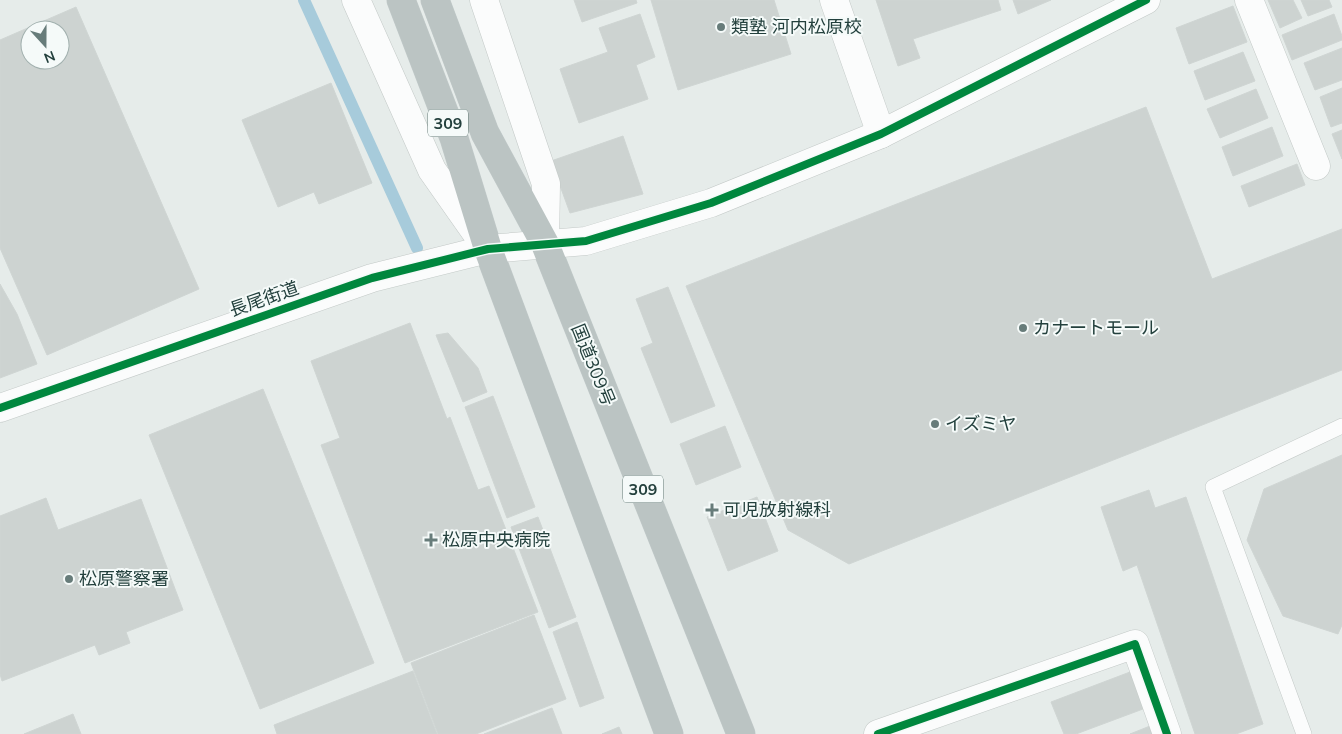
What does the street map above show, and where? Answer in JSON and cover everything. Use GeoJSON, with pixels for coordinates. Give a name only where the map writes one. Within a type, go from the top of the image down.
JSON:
{"type":"FeatureCollection","features":[{"type":"Feature","properties":{"kind":"highway","name":"309"},"geometry":{"type":"LineString","coordinates":[[401,0],[454,138],[488,249],[669,734]]}},
{"type":"Feature","properties":{"kind":"highway","name":"国道309号"},"geometry":{"type":"LineString","coordinates":[[435,0],[485,133],[545,244],[741,734]]}},
{"type":"Feature","properties":{"kind":"street"},"geometry":{"type":"LineString","coordinates":[[356,0],[432,170],[488,249]]}},
{"type":"Feature","properties":{"kind":"street"},"geometry":{"type":"LineString","coordinates":[[484,0],[546,184],[545,244]]}},
{"type":"Feature","properties":{"kind":"street"},"geometry":{"type":"LineString","coordinates":[[834,0],[881,134]]}},
{"type":"Feature","properties":{"kind":"street","name":"長尾街道"},"geometry":{"type":"LineString","coordinates":[[0,408],[372,278],[488,249],[586,241],[711,203],[881,134],[1146,0]]}},
{"type":"Feature","properties":{"kind":"street"},"geometry":{"type":"LineString","coordinates":[[1249,0],[1316,166]]}},
{"type":"Feature","properties":{"kind":"street"},"geometry":{"type":"LineString","coordinates":[[878,734],[1135,644],[1167,734]]}},
{"type":"Feature","properties":{"kind":"lane"},"geometry":{"type":"LineString","coordinates":[[1304,734],[1213,487],[1342,426]]}},
{"type":"Feature","properties":{"kind":"building"},"geometry":{"type":"Polygon","coordinates":[[[574,0],[636,0],[637,3],[582,22],[574,0]]]}},
{"type":"Feature","properties":{"kind":"building","name":"類塾 河内松原校"},"geometry":{"type":"Polygon","coordinates":[[[651,0],[774,0],[791,54],[678,90],[651,0]]]}},
{"type":"Feature","properties":{"kind":"building"},"geometry":{"type":"Polygon","coordinates":[[[876,0],[998,0],[1001,10],[913,39],[920,58],[898,66],[876,0]]]}},
{"type":"Feature","properties":{"kind":"building"},"geometry":{"type":"Polygon","coordinates":[[[1013,0],[1051,0],[1018,14],[1013,0]]]}},
{"type":"Feature","properties":{"kind":"building"},"geometry":{"type":"Polygon","coordinates":[[[1268,0],[1293,0],[1302,18],[1280,28],[1268,0]]]}},
{"type":"Feature","properties":{"kind":"building"},"geometry":{"type":"Polygon","coordinates":[[[1301,0],[1329,0],[1332,7],[1308,16],[1301,0]]]}},
{"type":"Feature","properties":{"kind":"building"},"geometry":{"type":"Polygon","coordinates":[[[1233,6],[1247,42],[1189,64],[1176,28],[1233,6]]]}},
{"type":"Feature","properties":{"kind":"building"},"geometry":{"type":"Polygon","coordinates":[[[76,7],[199,289],[47,355],[0,248],[0,40],[20,31],[20,70],[70,70],[70,20],[46,20],[76,7]]]}},
{"type":"Feature","properties":{"kind":"building"},"geometry":{"type":"Polygon","coordinates":[[[640,14],[655,57],[636,65],[648,99],[579,123],[560,69],[608,52],[599,28],[640,14]]]}},
{"type":"Feature","properties":{"kind":"building"},"geometry":{"type":"Polygon","coordinates":[[[1334,14],[1342,40],[1292,60],[1282,35],[1334,14]]]}},
{"type":"Feature","properties":{"kind":"building"},"geometry":{"type":"Polygon","coordinates":[[[1342,48],[1342,80],[1315,90],[1304,63],[1342,48]]]}},
{"type":"Feature","properties":{"kind":"building"},"geometry":{"type":"Polygon","coordinates":[[[1243,52],[1255,81],[1205,100],[1194,71],[1243,52]]]}},
{"type":"Feature","properties":{"kind":"building"},"geometry":{"type":"Polygon","coordinates":[[[331,83],[372,183],[319,204],[314,192],[278,207],[242,120],[331,83]]]}},
{"type":"Feature","properties":{"kind":"building"},"geometry":{"type":"Polygon","coordinates":[[[1342,88],[1342,123],[1331,127],[1320,97],[1342,88]]]}},
{"type":"Feature","properties":{"kind":"building"},"geometry":{"type":"Polygon","coordinates":[[[1256,89],[1268,118],[1220,138],[1207,109],[1256,89]]]}},
{"type":"Feature","properties":{"kind":"building","name":"カナートモール"},"geometry":{"type":"Polygon","coordinates":[[[1146,107],[1212,279],[1342,229],[1342,370],[849,564],[788,530],[686,286],[1146,107]]]}},
{"type":"Feature","properties":{"kind":"building"},"geometry":{"type":"Polygon","coordinates":[[[1272,127],[1283,156],[1233,176],[1222,147],[1272,127]]]}},
{"type":"Feature","properties":{"kind":"building"},"geometry":{"type":"Polygon","coordinates":[[[1342,130],[1342,159],[1332,134],[1342,130]]]}},
{"type":"Feature","properties":{"kind":"building"},"geometry":{"type":"Polygon","coordinates":[[[623,136],[643,194],[570,213],[551,161],[623,136]]]}},
{"type":"Feature","properties":{"kind":"building"},"geometry":{"type":"Polygon","coordinates":[[[1297,164],[1305,185],[1249,207],[1241,186],[1297,164]]]}},
{"type":"Feature","properties":{"kind":"building"},"geometry":{"type":"Polygon","coordinates":[[[0,284],[17,314],[37,364],[0,378],[0,284]]]}},
{"type":"Feature","properties":{"kind":"building"},"geometry":{"type":"Polygon","coordinates":[[[668,287],[715,406],[671,423],[641,348],[653,343],[636,299],[668,287]]]}},
{"type":"Feature","properties":{"kind":"building"},"geometry":{"type":"Polygon","coordinates":[[[410,323],[447,419],[450,417],[478,490],[489,486],[538,612],[405,663],[321,445],[340,438],[311,361],[410,323]]]}},
{"type":"Feature","properties":{"kind":"building"},"geometry":{"type":"Polygon","coordinates":[[[448,333],[478,368],[487,392],[463,402],[436,335],[448,333]]]}},
{"type":"Feature","properties":{"kind":"building"},"geometry":{"type":"Polygon","coordinates":[[[263,389],[374,663],[260,709],[149,435],[263,389]]]}},
{"type":"Feature","properties":{"kind":"building"},"geometry":{"type":"Polygon","coordinates":[[[493,396],[535,507],[507,518],[465,407],[493,396]]]}},
{"type":"Feature","properties":{"kind":"building"},"geometry":{"type":"Polygon","coordinates":[[[725,426],[741,467],[696,485],[680,444],[725,426]]]}},
{"type":"Feature","properties":{"kind":"building"},"geometry":{"type":"Polygon","coordinates":[[[1342,455],[1342,625],[1338,634],[1283,616],[1247,540],[1264,489],[1342,455]]]}},
{"type":"Feature","properties":{"kind":"building"},"geometry":{"type":"Polygon","coordinates":[[[1149,490],[1155,508],[1186,497],[1263,724],[1236,734],[1195,734],[1137,565],[1123,571],[1101,507],[1149,490]]]}},
{"type":"Feature","properties":{"kind":"building"},"geometry":{"type":"Polygon","coordinates":[[[757,497],[778,551],[728,571],[707,517],[757,497]]]}},
{"type":"Feature","properties":{"kind":"building"},"geometry":{"type":"Polygon","coordinates":[[[46,498],[58,530],[141,499],[183,610],[126,632],[130,643],[99,655],[95,645],[2,681],[0,674],[0,516],[46,498]]]}},
{"type":"Feature","properties":{"kind":"building"},"geometry":{"type":"Polygon","coordinates":[[[538,517],[576,617],[549,628],[511,527],[538,517]]]}},
{"type":"Feature","properties":{"kind":"building"},"geometry":{"type":"Polygon","coordinates":[[[534,615],[566,699],[476,734],[438,734],[411,663],[534,615]]]}},
{"type":"Feature","properties":{"kind":"building"},"geometry":{"type":"Polygon","coordinates":[[[577,622],[604,698],[580,707],[553,632],[577,622]]]}},
{"type":"Feature","properties":{"kind":"building"},"geometry":{"type":"Polygon","coordinates":[[[413,671],[437,734],[277,734],[274,725],[413,671]]]}},
{"type":"Feature","properties":{"kind":"building"},"geometry":{"type":"Polygon","coordinates":[[[1130,672],[1143,709],[1076,734],[1064,734],[1051,702],[1130,672]]]}},
{"type":"Feature","properties":{"kind":"building"},"geometry":{"type":"Polygon","coordinates":[[[552,708],[562,734],[484,734],[552,708]]]}},
{"type":"Feature","properties":{"kind":"building"},"geometry":{"type":"Polygon","coordinates":[[[73,714],[81,734],[24,734],[73,714]]]}},
{"type":"Feature","properties":{"kind":"building"},"geometry":{"type":"Polygon","coordinates":[[[1150,726],[1153,734],[1130,734],[1150,726]]]}},
{"type":"Feature","properties":{"kind":"building"},"geometry":{"type":"Polygon","coordinates":[[[619,727],[622,734],[602,734],[619,727]]]}},
{"type":"Feature","properties":{"kind":"waterway"},"geometry":{"type":"LineString","coordinates":[[304,0],[417,248]]}},
{"type":"Feature","properties":{"kind":"cycle path"},"geometry":{"type":"LineString","coordinates":[[0,408],[372,278],[488,249],[586,241],[711,203],[881,134],[1146,0]]}},
{"type":"Feature","properties":{"kind":"cycle path"},"geometry":{"type":"LineString","coordinates":[[878,734],[1135,644],[1167,734]]}},
{"type":"Feature","properties":{"kind":"place","name":"類塾 河内松原校"},"geometry":{"type":"Point","coordinates":[721,27]}},
{"type":"Feature","properties":{"kind":"place","name":"カナートモール"},"geometry":{"type":"Point","coordinates":[1023,328]}},
{"type":"Feature","properties":{"kind":"place","name":"イズミヤ"},"geometry":{"type":"Point","coordinates":[935,424]}},
{"type":"Feature","properties":{"kind":"place","name":"可児放射線科"},"geometry":{"type":"Point","coordinates":[712,510]}},
{"type":"Feature","properties":{"kind":"place","name":"松原中央病院"},"geometry":{"type":"Point","coordinates":[431,540]}},
{"type":"Feature","properties":{"kind":"place","name":"松原警察署"},"geometry":{"type":"Point","coordinates":[69,579]}}]}
